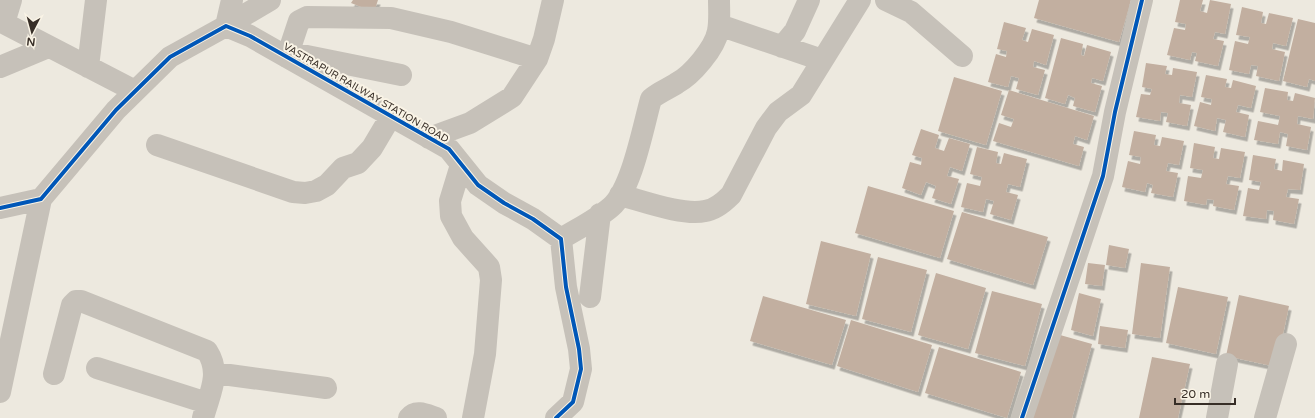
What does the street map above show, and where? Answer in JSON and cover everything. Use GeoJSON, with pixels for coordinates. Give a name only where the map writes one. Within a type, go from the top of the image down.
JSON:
{"type":"FeatureCollection","features":[{"type":"Feature","properties":{"kind":"street"},"geometry":{"type":"LineString","coordinates":[[10,0],[2,22],[135,91]]}},
{"type":"Feature","properties":{"kind":"street"},"geometry":{"type":"LineString","coordinates":[[88,67],[96,0]]}},
{"type":"Feature","properties":{"kind":"street"},"geometry":{"type":"LineString","coordinates":[[226,26],[232,0]]}},
{"type":"Feature","properties":{"kind":"street"},"geometry":{"type":"LineString","coordinates":[[0,392],[41,199],[116,110],[170,57],[270,0]]}},
{"type":"Feature","properties":{"kind":"street"},"geometry":{"type":"LineString","coordinates":[[429,138],[470,123],[512,97],[537,59],[544,39],[553,0]]}},
{"type":"Feature","properties":{"kind":"street"},"geometry":{"type":"LineString","coordinates":[[556,418],[573,402],[581,369],[579,349],[566,287],[561,239],[611,207],[620,195],[630,176],[650,99],[660,91],[676,84],[695,68],[713,44],[719,25],[718,0]]}},
{"type":"Feature","properties":{"kind":"street"},"geometry":{"type":"LineString","coordinates":[[782,47],[795,31],[809,0]]}},
{"type":"Feature","properties":{"kind":"street"},"geometry":{"type":"LineString","coordinates":[[620,195],[689,212],[706,211],[722,203],[731,195],[772,118],[801,95],[860,0]]}},
{"type":"Feature","properties":{"kind":"street"},"geometry":{"type":"LineString","coordinates":[[886,0],[911,12],[962,56]]}},
{"type":"Feature","properties":{"kind":"street"},"geometry":{"type":"LineString","coordinates":[[1022,418],[1103,176],[1115,112],[1142,0]]}},
{"type":"Feature","properties":{"kind":"street"},"geometry":{"type":"LineString","coordinates":[[401,75],[288,55],[299,21],[303,19],[339,16],[391,18],[451,32],[537,59]]}},
{"type":"Feature","properties":{"kind":"street"},"geometry":{"type":"LineString","coordinates":[[719,25],[822,60]]}},
{"type":"Feature","properties":{"kind":"street","name":"VASTRAPUR RAILWAY STATION ROAD"},"geometry":{"type":"LineString","coordinates":[[226,26],[288,55],[449,149],[478,185],[504,204],[533,220],[561,239]]}},
{"type":"Feature","properties":{"kind":"street"},"geometry":{"type":"LineString","coordinates":[[0,67],[48,47]]}},
{"type":"Feature","properties":{"kind":"street"},"geometry":{"type":"LineString","coordinates":[[157,145],[293,192],[305,193],[316,191],[327,185],[343,168],[358,163],[366,156],[391,116]]}},
{"type":"Feature","properties":{"kind":"street"},"geometry":{"type":"LineString","coordinates":[[461,165],[450,202],[451,216],[463,238],[489,267],[491,280],[485,354],[473,418]]}},
{"type":"Feature","properties":{"kind":"street"},"geometry":{"type":"LineString","coordinates":[[0,208],[41,199]]}},
{"type":"Feature","properties":{"kind":"street"},"geometry":{"type":"LineString","coordinates":[[590,297],[600,214]]}},
{"type":"Feature","properties":{"kind":"street"},"geometry":{"type":"LineString","coordinates":[[54,374],[72,305],[76,301],[81,301],[200,347],[207,351],[212,359],[215,373],[205,411],[97,368]]}},
{"type":"Feature","properties":{"kind":"street"},"geometry":{"type":"LineString","coordinates":[[1265,418],[1286,344]]}},
{"type":"Feature","properties":{"kind":"street"},"geometry":{"type":"LineString","coordinates":[[1217,418],[1227,364]]}},
{"type":"Feature","properties":{"kind":"street"},"geometry":{"type":"LineString","coordinates":[[215,373],[326,388]]}},
{"type":"Feature","properties":{"kind":"street"},"geometry":{"type":"LineString","coordinates":[[409,418],[415,413],[420,413],[436,418]]}},
{"type":"Feature","properties":{"kind":"building"},"geometry":{"type":"Polygon","coordinates":[[[353,0],[378,0],[374,12],[351,3],[353,0]]]}},
{"type":"Feature","properties":{"kind":"building"},"geometry":{"type":"Polygon","coordinates":[[[1039,0],[1131,0],[1119,42],[1034,18],[1039,0]]]}},
{"type":"Feature","properties":{"kind":"building"},"geometry":{"type":"Polygon","coordinates":[[[1180,0],[1203,0],[1200,11],[1207,13],[1210,0],[1231,4],[1225,34],[1215,32],[1213,39],[1224,41],[1218,66],[1195,61],[1197,53],[1192,52],[1190,60],[1167,55],[1174,28],[1185,30],[1186,24],[1175,22],[1180,0]]]}},
{"type":"Feature","properties":{"kind":"building"},"geometry":{"type":"Polygon","coordinates":[[[1242,7],[1263,12],[1261,23],[1266,24],[1269,13],[1293,18],[1286,46],[1273,43],[1272,49],[1285,52],[1279,81],[1256,76],[1258,66],[1251,65],[1249,74],[1229,70],[1235,41],[1248,44],[1250,37],[1236,35],[1242,7]]]}},
{"type":"Feature","properties":{"kind":"building"},"geometry":{"type":"Polygon","coordinates":[[[1298,19],[1315,23],[1315,81],[1309,79],[1307,87],[1283,81],[1298,19]]]}},
{"type":"Feature","properties":{"kind":"building"},"geometry":{"type":"Polygon","coordinates":[[[1004,22],[1026,28],[1022,40],[1028,42],[1032,29],[1054,35],[1046,65],[1034,61],[1033,67],[1045,70],[1038,95],[1016,89],[1019,78],[1011,76],[1008,87],[988,82],[996,54],[1006,57],[1007,51],[997,49],[1004,22]]]}},
{"type":"Feature","properties":{"kind":"building"},"geometry":{"type":"Polygon","coordinates":[[[1061,38],[1083,44],[1081,55],[1084,56],[1087,45],[1111,52],[1103,81],[1092,78],[1091,83],[1102,86],[1095,112],[1073,106],[1075,98],[1068,95],[1065,104],[1045,98],[1061,38]]]}},
{"type":"Feature","properties":{"kind":"building"},"geometry":{"type":"Polygon","coordinates":[[[1146,63],[1167,66],[1165,74],[1172,75],[1173,68],[1197,72],[1192,97],[1180,95],[1179,103],[1191,105],[1187,126],[1166,122],[1168,113],[1161,112],[1160,121],[1136,117],[1141,94],[1150,95],[1152,89],[1142,87],[1146,63]]]}},
{"type":"Feature","properties":{"kind":"building"},"geometry":{"type":"Polygon","coordinates":[[[1206,75],[1227,79],[1225,87],[1231,88],[1233,80],[1256,86],[1251,108],[1238,105],[1236,112],[1249,115],[1245,137],[1223,132],[1226,120],[1217,118],[1215,131],[1194,126],[1200,102],[1211,105],[1212,99],[1201,97],[1206,75]]]}},
{"type":"Feature","properties":{"kind":"building"},"geometry":{"type":"Polygon","coordinates":[[[954,77],[1002,91],[986,145],[938,131],[954,77]]]}},
{"type":"Feature","properties":{"kind":"building"},"geometry":{"type":"Polygon","coordinates":[[[1265,88],[1288,92],[1287,100],[1293,101],[1295,93],[1315,98],[1313,119],[1298,116],[1297,124],[1311,127],[1307,150],[1286,146],[1288,134],[1280,132],[1278,144],[1254,140],[1258,121],[1278,125],[1280,116],[1260,112],[1265,88]]]}},
{"type":"Feature","properties":{"kind":"building"},"geometry":{"type":"Polygon","coordinates":[[[1009,90],[1094,116],[1087,140],[1075,136],[1073,144],[1084,147],[1079,166],[993,141],[999,123],[1011,127],[1014,119],[1001,115],[1009,90]]]}},
{"type":"Feature","properties":{"kind":"building"},"geometry":{"type":"Polygon","coordinates":[[[921,129],[939,135],[935,148],[944,151],[949,138],[970,144],[962,171],[950,167],[947,176],[959,179],[951,204],[932,198],[936,186],[926,182],[921,195],[902,188],[910,162],[921,165],[922,158],[912,155],[921,129]]]}},
{"type":"Feature","properties":{"kind":"building"},"geometry":{"type":"Polygon","coordinates":[[[1134,131],[1156,135],[1154,145],[1160,146],[1162,137],[1184,141],[1179,165],[1168,163],[1166,171],[1178,173],[1173,197],[1151,193],[1153,185],[1147,183],[1145,192],[1122,187],[1128,161],[1140,164],[1141,157],[1129,155],[1134,131]]]}},
{"type":"Feature","properties":{"kind":"building"},"geometry":{"type":"Polygon","coordinates":[[[1194,143],[1215,147],[1213,158],[1219,159],[1221,148],[1245,152],[1240,178],[1228,176],[1226,184],[1239,186],[1234,210],[1213,206],[1214,200],[1207,199],[1206,205],[1184,201],[1188,176],[1201,178],[1203,170],[1190,168],[1194,143]]]}},
{"type":"Feature","properties":{"kind":"building"},"geometry":{"type":"Polygon","coordinates":[[[977,147],[998,152],[996,163],[1001,164],[1004,153],[1027,159],[1020,187],[1008,184],[1006,192],[1018,195],[1011,220],[990,214],[994,201],[986,199],[983,212],[961,207],[967,183],[980,186],[982,177],[970,174],[977,147]]]}},
{"type":"Feature","properties":{"kind":"building"},"geometry":{"type":"Polygon","coordinates":[[[1253,155],[1276,159],[1274,169],[1282,171],[1283,160],[1304,164],[1300,190],[1288,189],[1286,197],[1299,199],[1294,224],[1273,220],[1274,211],[1267,210],[1266,219],[1243,216],[1248,188],[1259,190],[1261,182],[1249,180],[1253,155]]]}},
{"type":"Feature","properties":{"kind":"building"},"geometry":{"type":"Polygon","coordinates":[[[868,186],[954,211],[940,258],[855,233],[868,186]]]}},
{"type":"Feature","properties":{"kind":"building"},"geometry":{"type":"Polygon","coordinates":[[[962,212],[1048,237],[1033,285],[947,259],[962,212]]]}},
{"type":"Feature","properties":{"kind":"building"},"geometry":{"type":"Polygon","coordinates":[[[821,241],[871,254],[856,316],[806,304],[821,241]]]}},
{"type":"Feature","properties":{"kind":"building"},"geometry":{"type":"Polygon","coordinates":[[[1109,245],[1129,249],[1125,268],[1106,265],[1109,245]]]}},
{"type":"Feature","properties":{"kind":"building"},"geometry":{"type":"Polygon","coordinates":[[[878,257],[927,270],[911,332],[862,319],[878,257]]]}},
{"type":"Feature","properties":{"kind":"building"},"geometry":{"type":"Polygon","coordinates":[[[1088,263],[1105,265],[1102,286],[1085,284],[1088,263]]]}},
{"type":"Feature","properties":{"kind":"building"},"geometry":{"type":"Polygon","coordinates":[[[1141,263],[1170,267],[1160,338],[1132,334],[1141,263]]]}},
{"type":"Feature","properties":{"kind":"building"},"geometry":{"type":"Polygon","coordinates":[[[936,273],[986,288],[968,349],[918,335],[936,273]]]}},
{"type":"Feature","properties":{"kind":"building"},"geometry":{"type":"Polygon","coordinates":[[[1178,287],[1228,297],[1216,354],[1166,343],[1178,287]]]}},
{"type":"Feature","properties":{"kind":"building"},"geometry":{"type":"Polygon","coordinates":[[[992,291],[1042,304],[1025,366],[975,353],[992,291]]]}},
{"type":"Feature","properties":{"kind":"building"},"geometry":{"type":"Polygon","coordinates":[[[1079,293],[1101,299],[1093,336],[1071,330],[1079,293]]]}},
{"type":"Feature","properties":{"kind":"building"},"geometry":{"type":"Polygon","coordinates":[[[1239,295],[1289,306],[1276,367],[1226,356],[1239,295]]]}},
{"type":"Feature","properties":{"kind":"building"},"geometry":{"type":"Polygon","coordinates":[[[763,296],[846,320],[832,365],[750,341],[763,296]]]}},
{"type":"Feature","properties":{"kind":"building"},"geometry":{"type":"Polygon","coordinates":[[[851,320],[932,345],[918,392],[837,366],[851,320]]]}},
{"type":"Feature","properties":{"kind":"building"},"geometry":{"type":"Polygon","coordinates":[[[1100,326],[1128,330],[1125,348],[1098,344],[1100,326]]]}},
{"type":"Feature","properties":{"kind":"building"},"geometry":{"type":"Polygon","coordinates":[[[1053,333],[1092,344],[1072,418],[1030,418],[1053,333]]]}},
{"type":"Feature","properties":{"kind":"building"},"geometry":{"type":"Polygon","coordinates":[[[939,347],[1021,372],[1007,418],[925,393],[939,347]]]}},
{"type":"Feature","properties":{"kind":"building"},"geometry":{"type":"Polygon","coordinates":[[[1152,357],[1190,364],[1178,418],[1139,418],[1152,357]]]}},
{"type":"Feature","properties":{"kind":"cycle path"},"geometry":{"type":"LineString","coordinates":[[1022,418],[1103,176],[1115,112],[1142,0]]}},
{"type":"Feature","properties":{"kind":"cycle path"},"geometry":{"type":"LineString","coordinates":[[0,208],[41,199],[116,110],[170,57],[226,26],[250,36],[449,149],[478,185],[504,203],[533,219],[561,239],[566,287],[579,349],[581,369],[573,402],[556,418]]}}]}
